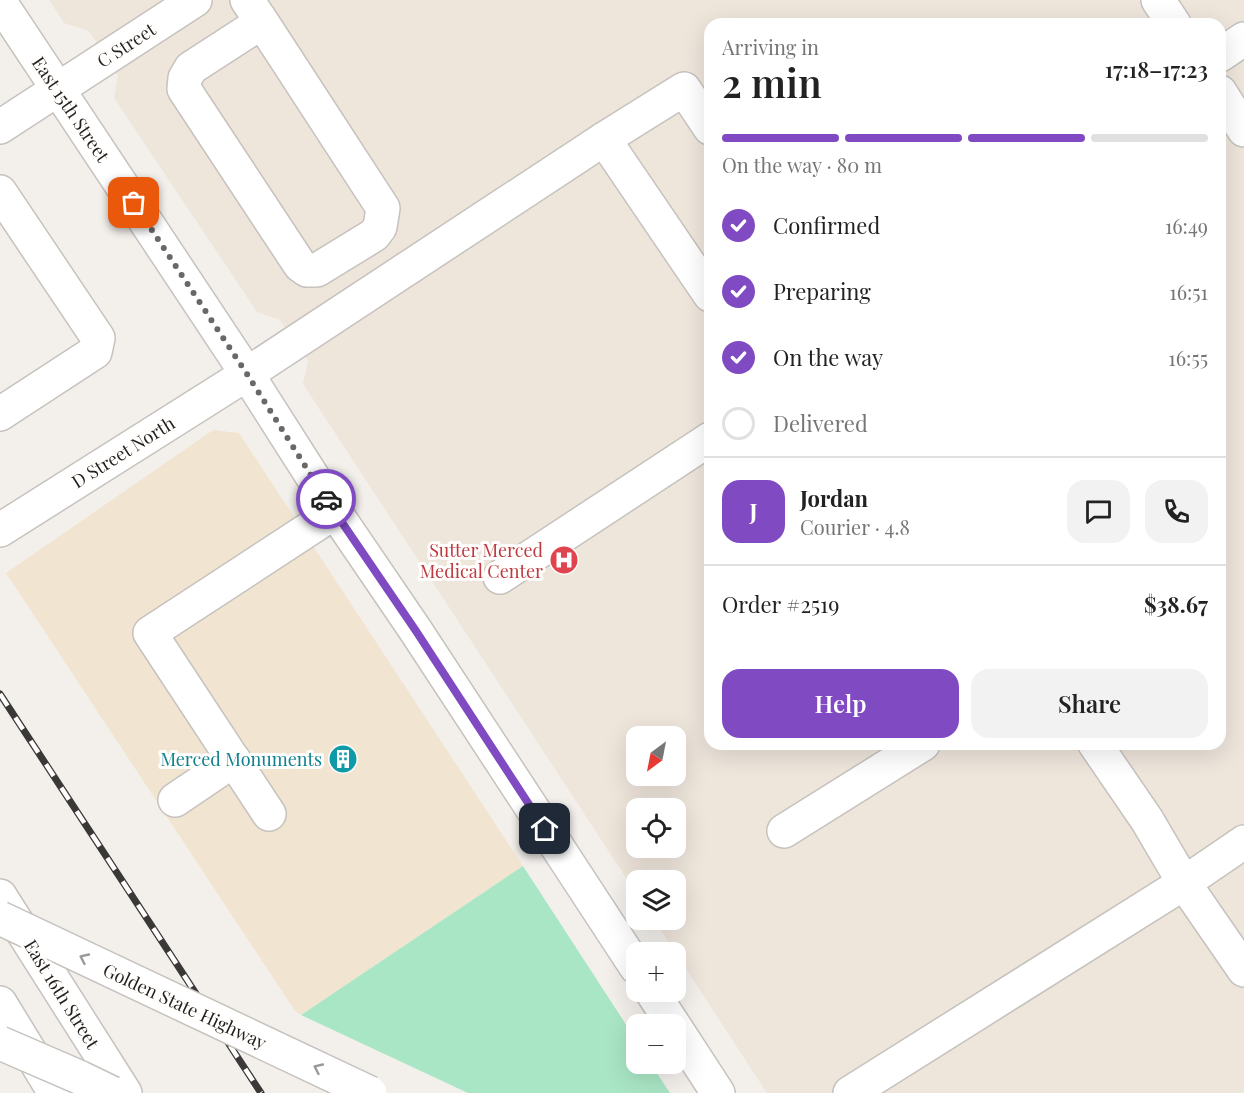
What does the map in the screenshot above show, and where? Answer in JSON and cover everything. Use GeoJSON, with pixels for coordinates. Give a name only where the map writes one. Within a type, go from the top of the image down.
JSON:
{"type":"FeatureCollection","features":[{"type":"Feature","properties":{"kind":"main road","name":"C Street"},"geometry":{"type":"LineString","coordinates":[[0,127],[195,0]]}},
{"type":"Feature","properties":{"kind":"main road"},"geometry":{"type":"LineString","coordinates":[[1158,0],[1170,18]]}},
{"type":"Feature","properties":{"kind":"main road","name":"East 15th Street"},"geometry":{"type":"LineString","coordinates":[[0,2],[626,952]]}},
{"type":"Feature","properties":{"kind":"main road"},"geometry":{"type":"LineString","coordinates":[[254,11],[383,208],[380,227],[374,235],[317,270],[307,270],[300,265],[184,89],[185,78],[191,68],[254,11]]}},
{"type":"Feature","properties":{"kind":"main road"},"geometry":{"type":"LineString","coordinates":[[1226,51],[1244,39]]}},
{"type":"Feature","properties":{"kind":"main road","name":"D Street North"},"geometry":{"type":"LineString","coordinates":[[0,530],[247,374],[604,139],[684,89],[704,119]]}},
{"type":"Feature","properties":{"kind":"main road"},"geometry":{"type":"LineString","coordinates":[[1226,102],[1244,130]]}},
{"type":"Feature","properties":{"kind":"main road"},"geometry":{"type":"LineString","coordinates":[[604,139],[704,286]]}},
{"type":"Feature","properties":{"kind":"main road"},"geometry":{"type":"LineString","coordinates":[[0,192],[98,338],[95,352],[0,414]]}},
{"type":"Feature","properties":{"kind":"main road"},"geometry":{"type":"LineString","coordinates":[[500,577],[704,443]]}},
{"type":"Feature","properties":{"kind":"main road"},"geometry":{"type":"LineString","coordinates":[[269,814],[150,633],[335,512]]}},
{"type":"Feature","properties":{"kind":"main road"},"geometry":{"type":"LineString","coordinates":[[784,831],[913,750]]}},
{"type":"Feature","properties":{"kind":"main road"},"geometry":{"type":"LineString","coordinates":[[1099,750],[1147,820],[1184,883],[1244,970]]}},
{"type":"Feature","properties":{"kind":"main road"},"geometry":{"type":"LineString","coordinates":[[175,800],[234,760]]}},
{"type":"Feature","properties":{"kind":"main road"},"geometry":{"type":"LineString","coordinates":[[850,1093],[1184,883],[1244,842]]}},
{"type":"Feature","properties":{"kind":"main road","name":"East 16th Street"},"geometry":{"type":"LineString","coordinates":[[0,896],[125,1093]]}},
{"type":"Feature","properties":{"kind":"main road","name":"Golden State Highway"},"geometry":{"type":"LineString","coordinates":[[0,918],[370,1093]]}},
{"type":"Feature","properties":{"kind":"main road"},"geometry":{"type":"LineString","coordinates":[[0,1003],[56,1093]]}},
{"type":"Feature","properties":{"kind":"main road"},"geometry":{"type":"LineString","coordinates":[[0,1043],[112,1093]]}},
{"type":"Feature","properties":{"kind":"main road"},"geometry":{"type":"LineString","coordinates":[[686,1044],[718,1093]]}},
{"type":"Feature","properties":{"kind":"shaded area","name":"Sutter Merced Medical Center"},"geometry":{"type":"Polygon","coordinates":[[[49,0],[1244,0],[1244,1093],[767,1093],[686,969],[686,942],[668,942],[661,930],[686,930],[686,870],[626,870],[626,878],[303,384],[308,361],[280,320],[257,312],[114,98],[118,76],[89,31],[64,23],[49,0]]]}},
{"type":"Feature","properties":{"kind":"shaded area"},"geometry":{"type":"Polygon","coordinates":[[[213,430],[239,433],[523,866],[301,1015],[295,1011],[6,573],[213,430]]]}},
{"type":"Feature","properties":{"kind":"green space"},"geometry":{"type":"Polygon","coordinates":[[[523,866],[626,1025],[626,1074],[658,1074],[670,1093],[468,1093],[301,1015],[523,866]]]}},
{"type":"Feature","properties":{"kind":"railway"},"geometry":{"type":"LineString","coordinates":[[0,694],[261,1093]]}},
{"type":"Feature","properties":{"kind":"way so far"},"geometry":{"type":"LineString","coordinates":[[134,203],[326,499]]}},
{"type":"Feature","properties":{"kind":"place","name":"Sutter Merced Medical Center"},"geometry":{"type":"Point","coordinates":[564,560]}},
{"type":"Feature","properties":{"kind":"place","name":"Merced Monuments"},"geometry":{"type":"Point","coordinates":[343,759]}},
{"type":"Feature","properties":{"kind":"route"},"geometry":{"type":"LineString","coordinates":[[326,499],[416,631],[545,829]]}}]}
